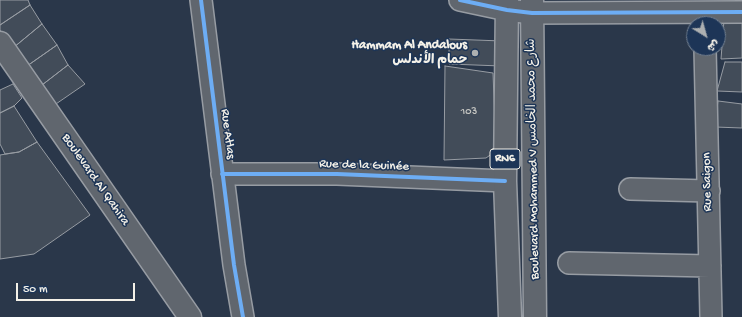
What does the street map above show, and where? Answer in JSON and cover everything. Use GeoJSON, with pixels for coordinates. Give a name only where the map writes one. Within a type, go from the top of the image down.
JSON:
{"type":"FeatureCollection","features":[{"type":"Feature","properties":{"kind":"main road","name":"Boulevard Mohammed V شارع محمد الخامس"},"geometry":{"type":"LineString","coordinates":[[507,5],[505,181],[510,317]]}},
{"type":"Feature","properties":{"kind":"main road","name":"Boulevard Mohammed V شارع محمد الخامس"},"geometry":{"type":"LineString","coordinates":[[532,6],[535,317]]}},
{"type":"Feature","properties":{"kind":"main road","name":"Boulevard Al Qahira"},"geometry":{"type":"LineString","coordinates":[[0,43],[190,317]]}},
{"type":"Feature","properties":{"kind":"street","name":"Rue Atlas"},"geometry":{"type":"LineString","coordinates":[[201,0],[222,174],[243,317]]}},
{"type":"Feature","properties":{"kind":"street"},"geometry":{"type":"LineString","coordinates":[[460,0],[507,5],[742,12]]}},
{"type":"Feature","properties":{"kind":"street","name":"Rue Saigon"},"geometry":{"type":"LineString","coordinates":[[705,56],[709,191],[710,317]]}},
{"type":"Feature","properties":{"kind":"street","name":"Rue de la Guinée"},"geometry":{"type":"LineString","coordinates":[[222,174],[337,174],[505,181]]}},
{"type":"Feature","properties":{"kind":"street"},"geometry":{"type":"LineString","coordinates":[[630,189],[709,191]]}},
{"type":"Feature","properties":{"kind":"street"},"geometry":{"type":"LineString","coordinates":[[569,263],[710,266]]}},
{"type":"Feature","properties":{"kind":"building"},"geometry":{"type":"Polygon","coordinates":[[[0,0],[28,0],[30,5],[0,25],[0,0]]]}},
{"type":"Feature","properties":{"kind":"building"},"geometry":{"type":"Polygon","coordinates":[[[30,5],[42,24],[13,48],[0,30],[0,25],[30,5]]]}},
{"type":"Feature","properties":{"kind":"building"},"geometry":{"type":"Polygon","coordinates":[[[742,19],[742,58],[721,59],[721,56],[726,56],[726,20],[742,19]]]}},
{"type":"Feature","properties":{"kind":"building"},"geometry":{"type":"Polygon","coordinates":[[[42,24],[57,45],[27,66],[13,48],[42,24]]]}},
{"type":"Feature","properties":{"kind":"building","name":"Hammam Al Andalous حمام الأندلس"},"geometry":{"type":"Polygon","coordinates":[[[449,39],[502,41],[501,66],[449,64],[449,39]]]}},
{"type":"Feature","properties":{"kind":"building"},"geometry":{"type":"Polygon","coordinates":[[[57,45],[68,65],[42,85],[27,66],[57,45]]]}},
{"type":"Feature","properties":{"kind":"building"},"geometry":{"type":"Polygon","coordinates":[[[725,62],[742,62],[742,92],[717,91],[725,62]]]}},
{"type":"Feature","properties":{"kind":"building"},"geometry":{"type":"Polygon","coordinates":[[[68,65],[85,84],[53,106],[42,85],[68,65]]]}},
{"type":"Feature","properties":{"kind":"building"},"geometry":{"type":"Polygon","coordinates":[[[445,66],[493,73],[496,151],[486,158],[444,160],[445,66]]]}},
{"type":"Feature","properties":{"kind":"building"},"geometry":{"type":"Polygon","coordinates":[[[13,84],[22,98],[14,106],[0,113],[0,90],[13,84]]]}},
{"type":"Feature","properties":{"kind":"building"},"geometry":{"type":"Polygon","coordinates":[[[718,101],[742,104],[742,128],[715,127],[718,101]]]}},
{"type":"Feature","properties":{"kind":"building"},"geometry":{"type":"Polygon","coordinates":[[[14,106],[37,142],[19,152],[5,154],[0,144],[0,113],[14,106]]]}},
{"type":"Feature","properties":{"kind":"building"},"geometry":{"type":"Polygon","coordinates":[[[37,142],[90,215],[34,254],[0,259],[0,155],[19,152],[37,142]]]}},
{"type":"Feature","properties":{"kind":"cycle path"},"geometry":{"type":"LineString","coordinates":[[201,0],[234,265],[243,317]]}},
{"type":"Feature","properties":{"kind":"cycle path"},"geometry":{"type":"LineString","coordinates":[[460,0],[507,10],[532,13],[742,12]]}},
{"type":"Feature","properties":{"kind":"cycle path"},"geometry":{"type":"LineString","coordinates":[[222,174],[337,174],[505,181]]}},
{"type":"Feature","properties":{"kind":"place","name":"Hammam Al Andalous حمام الأندلس"},"geometry":{"type":"Point","coordinates":[475,53]}}]}
